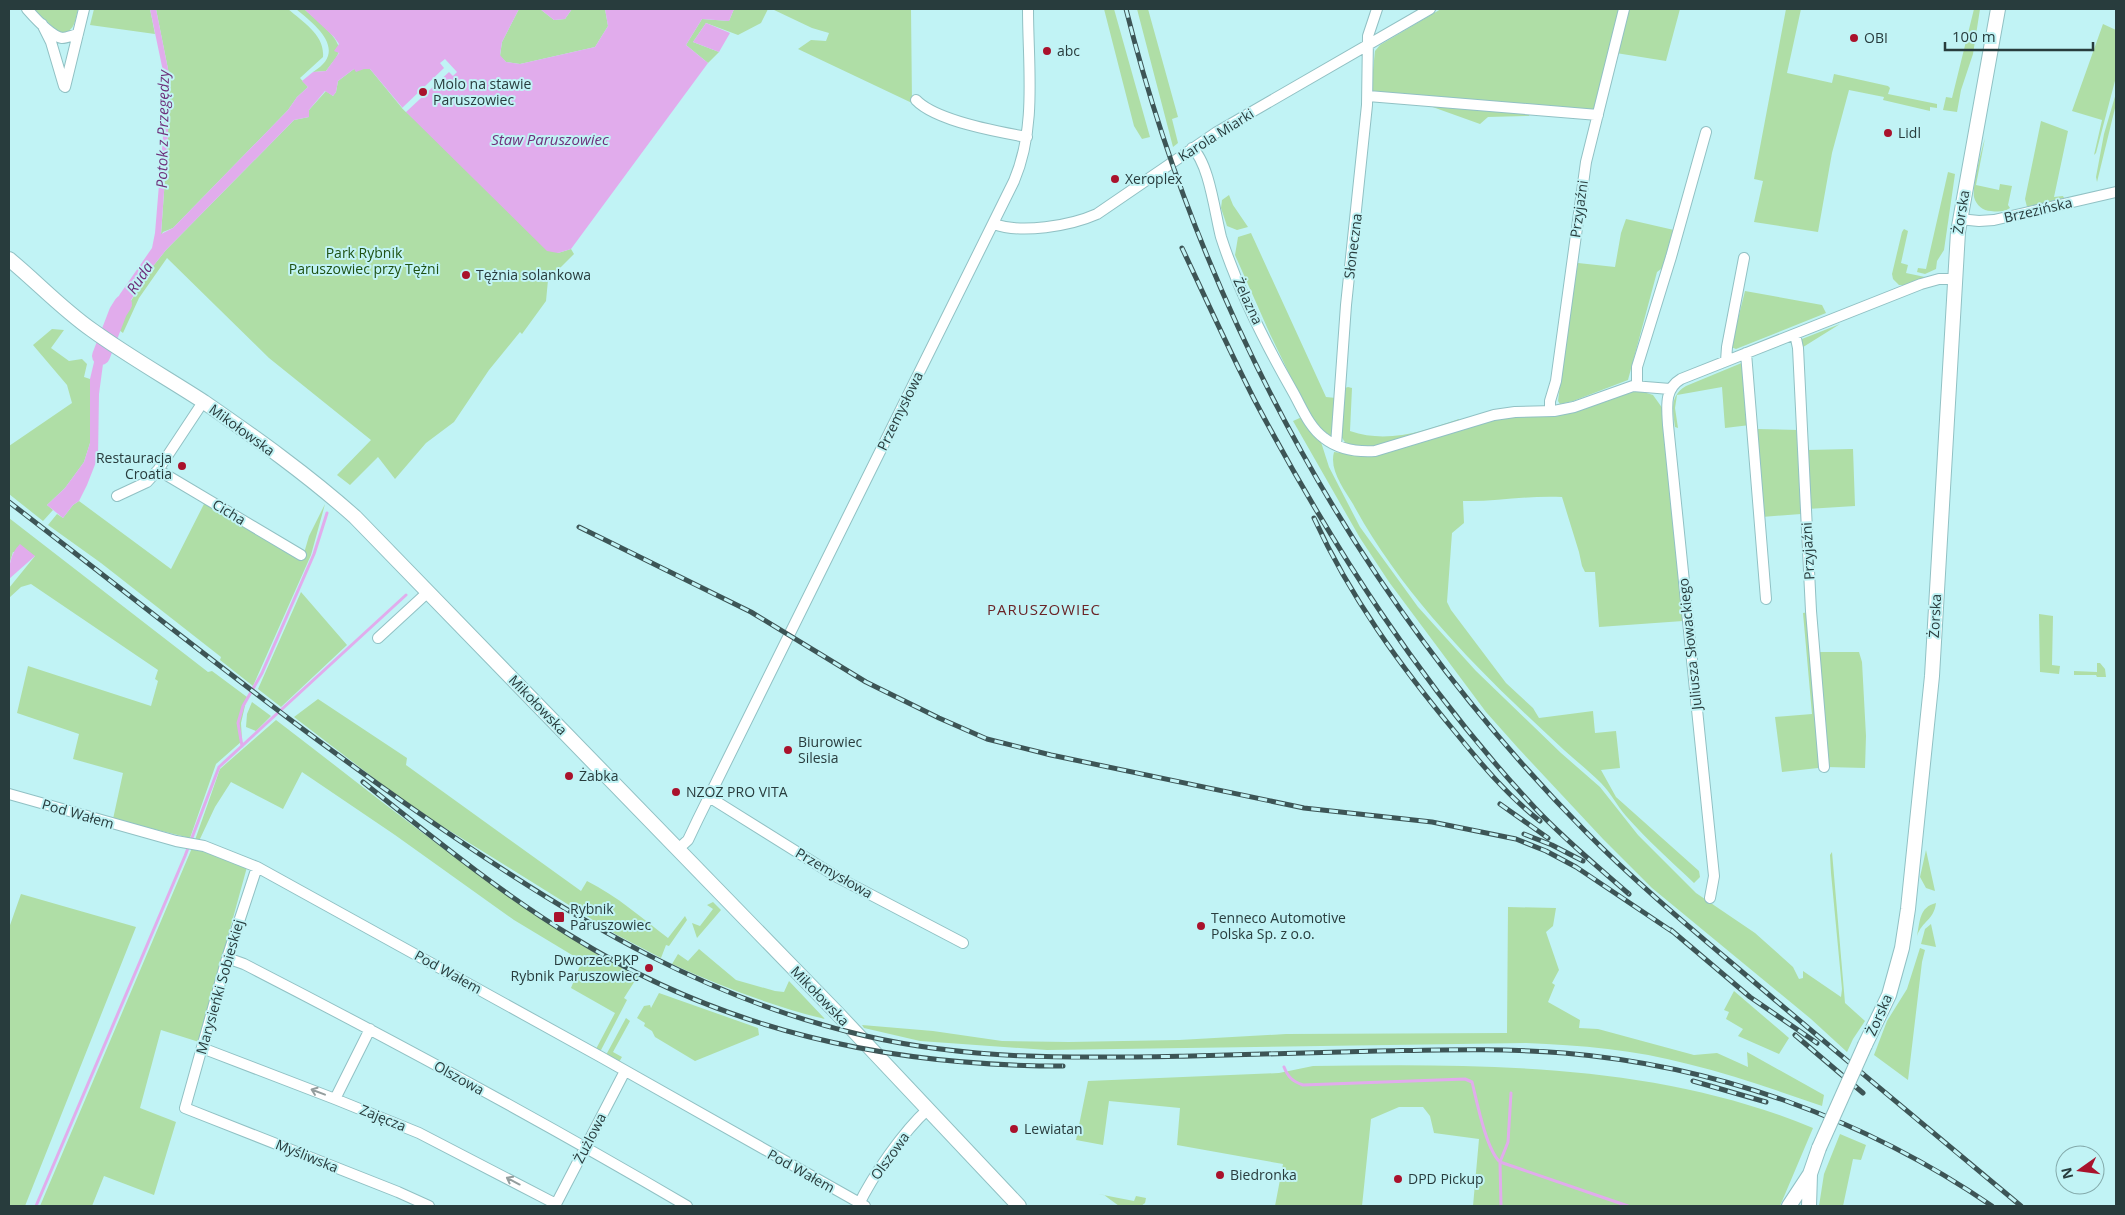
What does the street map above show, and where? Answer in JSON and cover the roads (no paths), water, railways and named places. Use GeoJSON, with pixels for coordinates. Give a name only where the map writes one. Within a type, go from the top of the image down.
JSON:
{"type":"FeatureCollection","features":[{"type":"Feature","properties":{"kind":"main road","name":"Żorska"},"geometry":{"type":"LineString","coordinates":[[1809,1206],[1810,1174],[1819,1148],[1889,995],[1902,948],[1910,894],[1932,676],[1960,219],[1998,9]]}},
{"type":"Feature","properties":{"kind":"main road","name":"Mikołowska"},"geometry":{"type":"LineString","coordinates":[[9,259],[65,310],[93,331],[203,402],[336,500],[372,534],[928,1109],[1018,1206]]}},
{"type":"Feature","properties":{"kind":"main road"},"geometry":{"type":"LineString","coordinates":[[1789,1206],[1810,1174]]}},
{"type":"Feature","properties":{"kind":"street"},"geometry":{"type":"LineString","coordinates":[[26,9],[54,39],[73,55]]}},
{"type":"Feature","properties":{"kind":"street"},"geometry":{"type":"LineString","coordinates":[[54,39],[65,87],[84,9]]}},
{"type":"Feature","properties":{"kind":"street","name":"Przemysłowa"},"geometry":{"type":"LineString","coordinates":[[677,850],[689,838],[1017,175],[1027,137],[1028,9]]}},
{"type":"Feature","properties":{"kind":"street","name":"Słoneczna"},"geometry":{"type":"LineString","coordinates":[[1333,444],[1368,96],[1369,33],[1378,9]]}},
{"type":"Feature","properties":{"kind":"street","name":"Karola Miarki"},"geometry":{"type":"LineString","coordinates":[[994,224],[1017,230],[1066,223],[1090,216],[1109,206],[1192,148],[1239,119],[1430,9]]}},
{"type":"Feature","properties":{"kind":"street","name":"Przyjaźni"},"geometry":{"type":"LineString","coordinates":[[1550,411],[1550,401],[1556,381],[1583,181],[1624,9]]}},
{"type":"Feature","properties":{"kind":"street"},"geometry":{"type":"LineString","coordinates":[[54,39],[78,34]]}},
{"type":"Feature","properties":{"kind":"street"},"geometry":{"type":"LineString","coordinates":[[1368,96],[1598,115]]}},
{"type":"Feature","properties":{"kind":"street"},"geometry":{"type":"LineString","coordinates":[[916,100],[924,108],[979,129],[1027,137]]}},
{"type":"Feature","properties":{"kind":"street"},"geometry":{"type":"LineString","coordinates":[[1637,385],[1637,367],[1706,132]]}},
{"type":"Feature","properties":{"kind":"street","name":"Żelazna"},"geometry":{"type":"LineString","coordinates":[[1192,148],[1203,162],[1223,242],[1249,305],[1277,364],[1310,423],[1317,432],[1333,444]]}},
{"type":"Feature","properties":{"kind":"street","name":"Brzezińska"},"geometry":{"type":"LineString","coordinates":[[1960,219],[1994,220],[2116,192]]}},
{"type":"Feature","properties":{"kind":"street"},"geometry":{"type":"LineString","coordinates":[[1726,361],[1744,258]]}},
{"type":"Feature","properties":{"kind":"street"},"geometry":{"type":"LineString","coordinates":[[1333,444],[1363,452],[1375,451],[1494,415],[1550,411],[1584,405],[1624,388],[1637,385],[1670,389],[1681,379],[1927,282],[1943,278],[1955,279]]}},
{"type":"Feature","properties":{"kind":"street","name":"Przyjaźni"},"geometry":{"type":"LineString","coordinates":[[1795,334],[1798,348],[1811,611],[1824,767]]}},
{"type":"Feature","properties":{"kind":"street"},"geometry":{"type":"LineString","coordinates":[[1746,353],[1766,599]]}},
{"type":"Feature","properties":{"kind":"street","name":"Juliusza Słowackiego"},"geometry":{"type":"LineString","coordinates":[[1670,389],[1667,407],[1668,425],[1714,876],[1710,898]]}},
{"type":"Feature","properties":{"kind":"street"},"geometry":{"type":"LineString","coordinates":[[118,496],[147,482],[158,470],[203,402]]}},
{"type":"Feature","properties":{"kind":"street","name":"Cicha"},"geometry":{"type":"LineString","coordinates":[[158,470],[300,556]]}},
{"type":"Feature","properties":{"kind":"street"},"geometry":{"type":"LineString","coordinates":[[378,638],[428,592]]}},
{"type":"Feature","properties":{"kind":"street","name":"Pod Wałem"},"geometry":{"type":"LineString","coordinates":[[9,794],[190,843],[257,867],[625,1071],[861,1205]]}},
{"type":"Feature","properties":{"kind":"street","name":"Przemysłowa"},"geometry":{"type":"LineString","coordinates":[[709,797],[836,877],[964,943]]}},
{"type":"Feature","properties":{"kind":"street","name":"Marysieńki Sobieskiej"},"geometry":{"type":"LineString","coordinates":[[185,1108],[227,958],[257,867]]}},
{"type":"Feature","properties":{"kind":"street","name":"Olszowa"},"geometry":{"type":"LineString","coordinates":[[227,958],[244,964],[370,1029],[586,1147],[687,1206]]}},
{"type":"Feature","properties":{"kind":"street"},"geometry":{"type":"LineString","coordinates":[[335,1099],[370,1029]]}},
{"type":"Feature","properties":{"kind":"street","name":"Zajęcza"},"geometry":{"type":"LineString","coordinates":[[202,1048],[440,1142],[556,1205]]}},
{"type":"Feature","properties":{"kind":"street","name":"Żużlowa"},"geometry":{"type":"LineString","coordinates":[[556,1205],[625,1071]]}},
{"type":"Feature","properties":{"kind":"street","name":"Myśliwska"},"geometry":{"type":"LineString","coordinates":[[185,1108],[429,1206]]}},
{"type":"Feature","properties":{"kind":"street","name":"Olszowa"},"geometry":{"type":"LineString","coordinates":[[861,1205],[875,1176],[904,1136],[928,1109]]}},
{"type":"Feature","properties":{"kind":"water","name":"Staw Paruszowiec"},"geometry":{"type":"Polygon","coordinates":[[[150,9],[156,9],[169,74],[168,136],[161,234],[173,228],[288,110],[297,97],[308,87],[302,81],[313,72],[326,71],[339,53],[334,51],[339,44],[334,37],[304,9],[519,9],[502,42],[500,55],[506,62],[520,64],[595,47],[608,26],[605,9],[734,9],[729,21],[702,19],[686,45],[708,63],[571,249],[558,253],[547,251],[406,112],[370,69],[356,72],[354,69],[338,81],[336,92],[333,96],[325,91],[309,110],[309,117],[294,120],[166,250],[150,270],[114,327],[106,320],[120,294],[152,248],[155,233],[164,124],[164,76],[150,9]]]}},
{"type":"Feature","properties":{"kind":"water"},"geometry":{"type":"Polygon","coordinates":[[[540,9],[572,9],[565,19],[554,20],[540,9]]]}},
{"type":"Feature","properties":{"kind":"water"},"geometry":{"type":"Polygon","coordinates":[[[706,23],[730,33],[719,52],[693,42],[706,23]]]}},
{"type":"Feature","properties":{"kind":"water"},"geometry":{"type":"Polygon","coordinates":[[[99,341],[108,348],[103,364],[99,394],[98,457],[79,501],[73,505],[63,518],[47,505],[65,488],[84,462],[90,443],[90,379],[99,341]]]}},
{"type":"Feature","properties":{"kind":"water"},"geometry":{"type":"Polygon","coordinates":[[[20,544],[35,556],[9,579],[11,560],[20,544]]]}},
{"type":"Feature","properties":{"kind":"waterway","name":"Ruda"},"geometry":{"type":"LineString","coordinates":[[101,356],[123,304]]}},
{"type":"Feature","properties":{"kind":"waterway"},"geometry":{"type":"LineString","coordinates":[[242,746],[238,723],[243,706],[262,673],[314,554],[327,513]]}},
{"type":"Feature","properties":{"kind":"waterway"},"geometry":{"type":"LineString","coordinates":[[36,1206],[185,856],[219,767],[406,595]]}},
{"type":"Feature","properties":{"kind":"waterway"},"geometry":{"type":"LineString","coordinates":[[1284,1067],[1291,1078],[1303,1085],[1465,1079],[1472,1082],[1486,1136],[1490,1147],[1500,1162],[1628,1206]]}},
{"type":"Feature","properties":{"kind":"waterway"},"geometry":{"type":"LineString","coordinates":[[1501,1206],[1500,1162],[1508,1142],[1511,1093]]}},
{"type":"Feature","properties":{"kind":"railway"},"geometry":{"type":"LineString","coordinates":[[1126,9],[1159,123],[1199,235],[1246,344],[1301,450],[1362,553],[1430,650],[1504,743],[1585,831],[1630,875],[1774,999],[2021,1206]]}},
{"type":"Feature","properties":{"kind":"railway"},"geometry":{"type":"LineString","coordinates":[[1182,248],[1254,399],[1315,508],[1381,613],[1454,714],[1494,762],[1557,831],[1629,894]]}},
{"type":"Feature","properties":{"kind":"railway"},"geometry":{"type":"LineString","coordinates":[[9,502],[284,715],[454,837],[601,929],[702,981],[755,1003],[809,1021],[866,1036],[947,1050],[988,1054],[1110,1057],[1494,1050],[1541,1051],[1621,1060],[1678,1070],[1734,1084],[1788,1102],[1841,1123],[1893,1147],[1943,1175],[1992,1206]]}},
{"type":"Feature","properties":{"kind":"railway"},"geometry":{"type":"LineString","coordinates":[[1314,518],[1344,576],[1396,657],[1506,791],[1540,821]]}},
{"type":"Feature","properties":{"kind":"railway"},"geometry":{"type":"LineString","coordinates":[[579,527],[751,612],[866,682],[987,739],[1051,755],[1304,808],[1432,822],[1516,839],[1546,851],[1576,867],[1676,934]]}},
{"type":"Feature","properties":{"kind":"railway"},"geometry":{"type":"LineString","coordinates":[[363,782],[466,863],[546,920],[630,970],[689,997],[748,1019],[809,1037],[870,1050],[933,1059],[1063,1066]]}},
{"type":"Feature","properties":{"kind":"railway"},"geometry":{"type":"LineString","coordinates":[[1500,804],[1548,838]]}},
{"type":"Feature","properties":{"kind":"railway"},"geometry":{"type":"LineString","coordinates":[[1524,834],[1552,845],[1583,861]]}},
{"type":"Feature","properties":{"kind":"railway"},"geometry":{"type":"LineString","coordinates":[[1671,930],[1750,997],[1817,1043]]}},
{"type":"Feature","properties":{"kind":"railway"},"geometry":{"type":"LineString","coordinates":[[1795,1035],[1863,1093]]}},
{"type":"Feature","properties":{"kind":"railway"},"geometry":{"type":"LineString","coordinates":[[1693,1081],[1766,1102]]}},
{"type":"Feature","properties":{"kind":"place","name":"OBI"},"geometry":{"type":"Point","coordinates":[1854,38]}},
{"type":"Feature","properties":{"kind":"place","name":"abc"},"geometry":{"type":"Point","coordinates":[1047,51]}},
{"type":"Feature","properties":{"kind":"place","name":"Molo na stawie Paruszowiec"},"geometry":{"type":"Point","coordinates":[423,92]}},
{"type":"Feature","properties":{"kind":"place","name":"Lidl"},"geometry":{"type":"Point","coordinates":[1888,133]}},
{"type":"Feature","properties":{"kind":"place","name":"Xeroplex"},"geometry":{"type":"Point","coordinates":[1115,179]}},
{"type":"Feature","properties":{"kind":"place","name":"Tężnia solankowa"},"geometry":{"type":"Point","coordinates":[466,275]}},
{"type":"Feature","properties":{"kind":"place","name":"Restauracja Croatia"},"geometry":{"type":"Point","coordinates":[182,466]}},
{"type":"Feature","properties":{"kind":"place","name":"Biurowiec Silesia"},"geometry":{"type":"Point","coordinates":[788,750]}},
{"type":"Feature","properties":{"kind":"place","name":"Żabka"},"geometry":{"type":"Point","coordinates":[569,776]}},
{"type":"Feature","properties":{"kind":"place","name":"NZOZ PRO VITA"},"geometry":{"type":"Point","coordinates":[676,792]}},
{"type":"Feature","properties":{"kind":"place","name":"Rybnik Paruszowiec"},"geometry":{"type":"Point","coordinates":[559,917]}},
{"type":"Feature","properties":{"kind":"place","name":"Tenneco Automotive Polska Sp. z o.o."},"geometry":{"type":"Point","coordinates":[1201,926]}},
{"type":"Feature","properties":{"kind":"place","name":"Dworzec PKP Rybnik Paruszowiec"},"geometry":{"type":"Point","coordinates":[649,968]}},
{"type":"Feature","properties":{"kind":"place","name":"Lewiatan"},"geometry":{"type":"Point","coordinates":[1014,1129]}},
{"type":"Feature","properties":{"kind":"place","name":"Biedronka"},"geometry":{"type":"Point","coordinates":[1220,1175]}},
{"type":"Feature","properties":{"kind":"place","name":"DPD Pickup"},"geometry":{"type":"Point","coordinates":[1398,1179]}},
{"type":"Feature","properties":{"kind":"district","name":"PARUSZOWIEC"},"geometry":{"type":"Point","coordinates":[1044,610]}},
{"type":"Feature","properties":{"kind":"water label","name":"Potok z Przegędzy"},"geometry":{"type":"Point","coordinates":[163,129]}},
{"type":"Feature","properties":{"kind":"park label","name":"Park Rybnik Paruszowiec przy Tężni"},"geometry":{"type":"Point","coordinates":[364,262]}}]}
